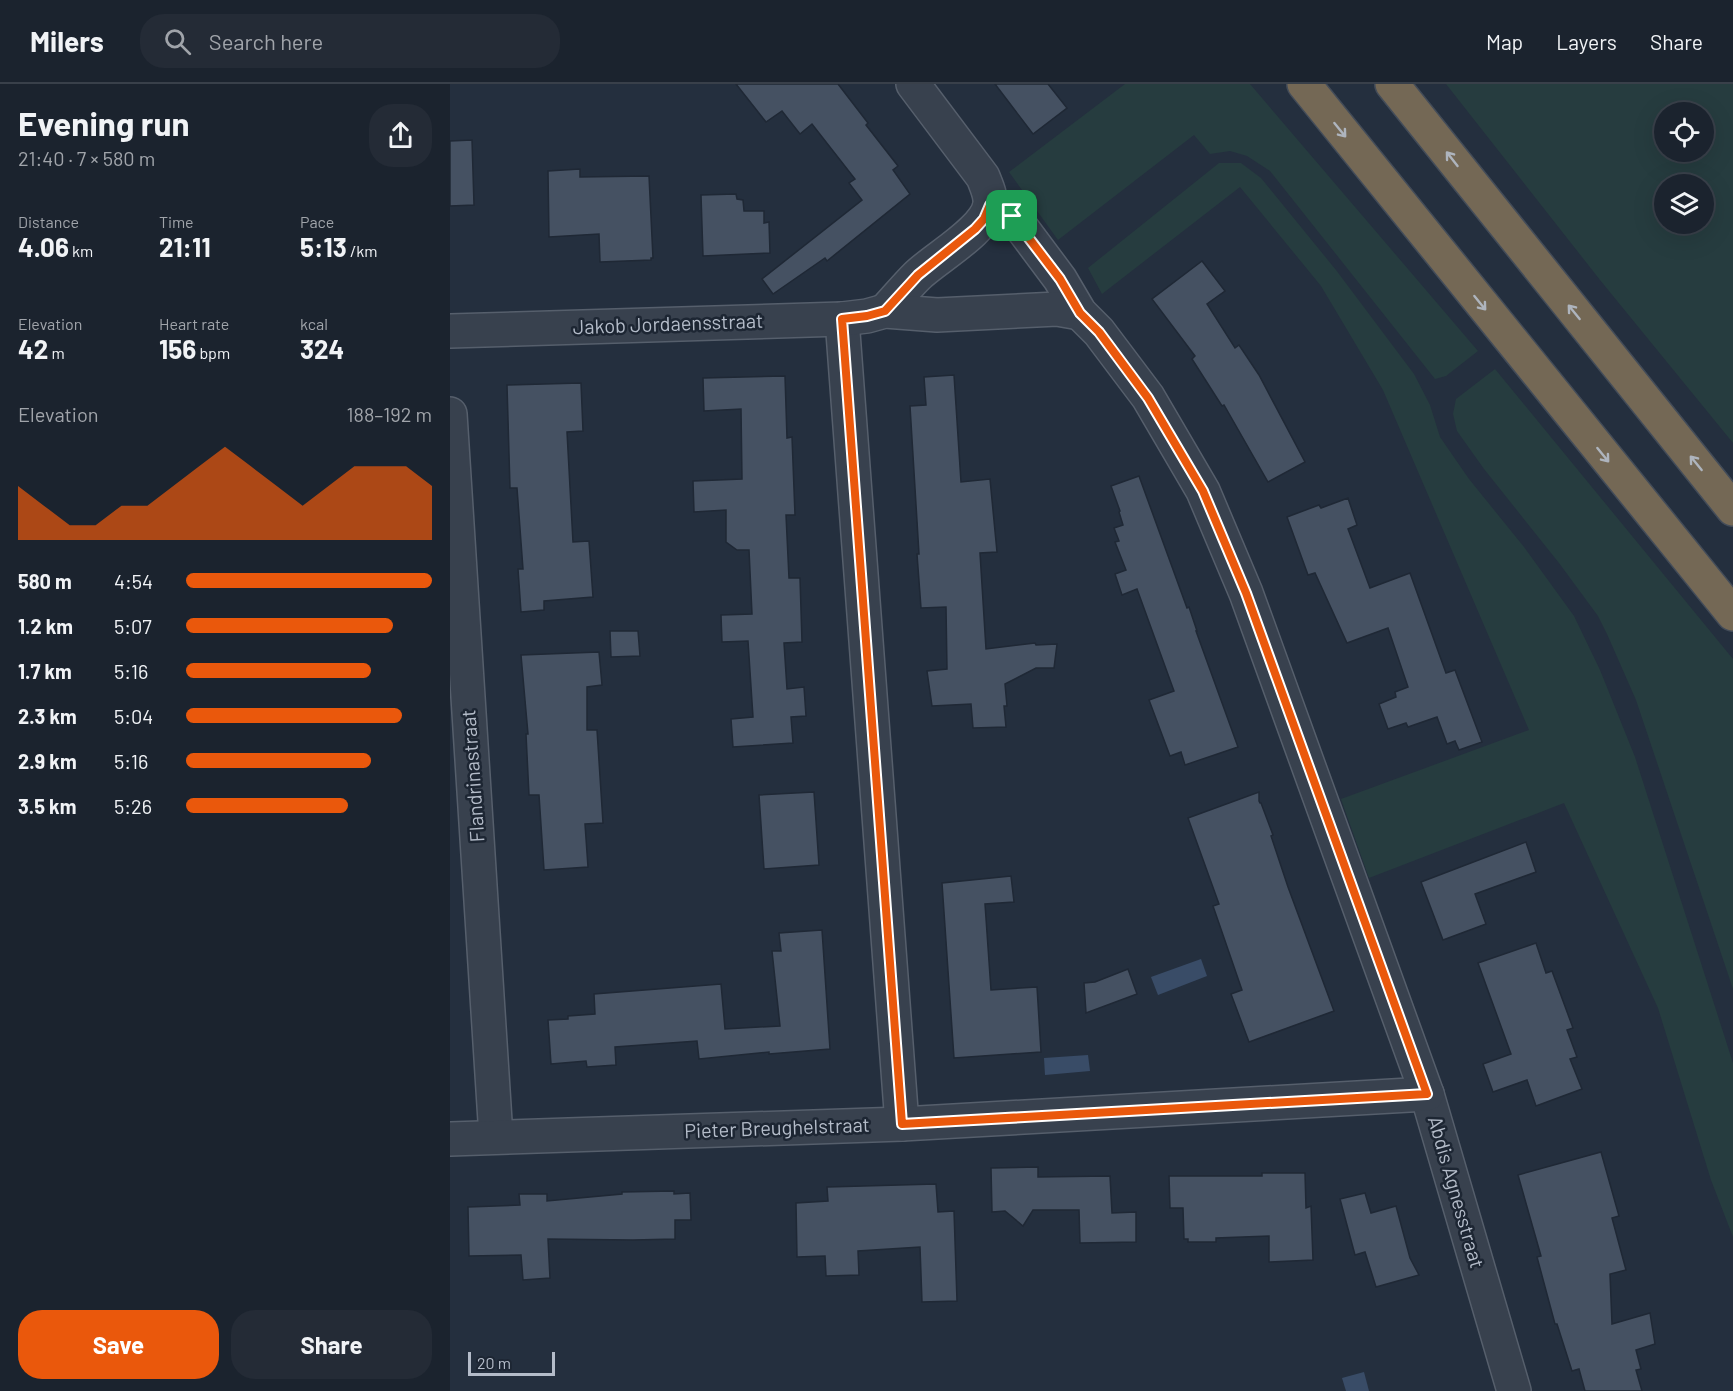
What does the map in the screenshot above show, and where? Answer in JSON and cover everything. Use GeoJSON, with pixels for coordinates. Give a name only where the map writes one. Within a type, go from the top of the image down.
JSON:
{"type":"FeatureCollection","features":[{"type":"Feature","properties":{"kind":"highway"},"geometry":{"type":"LineString","coordinates":[[1304,84],[1733,614]]}},
{"type":"Feature","properties":{"kind":"highway"},"geometry":{"type":"LineString","coordinates":[[1392,84],[1733,509]]}},
{"type":"Feature","properties":{"kind":"street"},"geometry":{"type":"LineString","coordinates":[[885,311],[918,275],[975,229],[984,219],[990,205],[984,177],[913,84]]}},
{"type":"Feature","properties":{"kind":"street","name":"Abdis Agnesstraat"},"geometry":{"type":"LineString","coordinates":[[990,205],[1012,216],[1060,279],[1080,313],[1099,332],[1148,398],[1203,491],[1246,593],[1427,1094],[1514,1391]]}},
{"type":"Feature","properties":{"kind":"street","name":"Jakob Jordaensstraat"},"geometry":{"type":"LineString","coordinates":[[450,331],[842,319],[885,311],[937,315],[1057,309],[1080,313]]}},
{"type":"Feature","properties":{"kind":"street"},"geometry":{"type":"LineString","coordinates":[[842,319],[902,1124]]}},
{"type":"Feature","properties":{"kind":"street","name":"Flandrinastraat"},"geometry":{"type":"LineString","coordinates":[[450,414],[496,1137]]}},
{"type":"Feature","properties":{"kind":"street","name":"Pieter Breughelstraat"},"geometry":{"type":"LineString","coordinates":[[450,1139],[902,1124],[1427,1094]]}},
{"type":"Feature","properties":{"kind":"green space"},"geometry":{"type":"Polygon","coordinates":[[[1125,84],[1250,84],[1478,351],[1446,376],[1435,379],[1270,171],[1247,156],[1230,151],[1210,154],[1194,135],[1058,240],[1009,172],[1125,84]]]}},
{"type":"Feature","properties":{"kind":"green space"},"geometry":{"type":"Polygon","coordinates":[[[1446,84],[1733,84],[1733,443],[1600,280],[1446,84]]]}},
{"type":"Feature","properties":{"kind":"green space"},"geometry":{"type":"Polygon","coordinates":[[[1219,163],[1241,163],[1261,178],[1336,270],[1414,374],[1430,405],[1440,437],[1469,479],[1524,547],[1574,616],[1600,670],[1635,757],[1733,1063],[1733,1237],[1711,1180],[1658,1008],[1564,803],[1369,878],[1341,799],[1529,730],[1383,390],[1321,286],[1240,187],[1102,294],[1088,268],[1219,163]]]}},
{"type":"Feature","properties":{"kind":"green space"},"geometry":{"type":"Polygon","coordinates":[[[1495,369],[1733,659],[1733,989],[1636,700],[1607,634],[1598,616],[1559,563],[1484,469],[1457,431],[1453,414],[1456,399],[1495,369]]]}},
{"type":"Feature","properties":{"kind":"water"},"geometry":{"type":"Polygon","coordinates":[[[1201,959],[1207,976],[1158,995],[1151,977],[1201,959]]]}},
{"type":"Feature","properties":{"kind":"water"},"geometry":{"type":"Polygon","coordinates":[[[1088,1055],[1090,1071],[1045,1075],[1044,1058],[1088,1055]]]}},
{"type":"Feature","properties":{"kind":"water"},"geometry":{"type":"Polygon","coordinates":[[[1364,1372],[1369,1391],[1346,1391],[1342,1378],[1364,1372]]]}},
{"type":"Feature","properties":{"kind":"building"},"geometry":{"type":"Polygon","coordinates":[[[736,84],[838,84],[898,166],[893,170],[910,194],[827,261],[825,258],[773,294],[762,279],[862,200],[849,183],[855,179],[812,124],[800,134],[782,111],[766,122],[736,84]]]}},
{"type":"Feature","properties":{"kind":"building"},"geometry":{"type":"Polygon","coordinates":[[[995,84],[1048,84],[1067,108],[1033,134],[995,84]]]}},
{"type":"Feature","properties":{"kind":"building"},"geometry":{"type":"Polygon","coordinates":[[[472,140],[474,205],[450,206],[450,141],[472,140]]]}},
{"type":"Feature","properties":{"kind":"building"},"geometry":{"type":"Polygon","coordinates":[[[580,169],[580,177],[649,176],[653,258],[651,260],[600,262],[599,234],[549,237],[548,171],[580,169]]]}},
{"type":"Feature","properties":{"kind":"building"},"geometry":{"type":"Polygon","coordinates":[[[736,194],[737,199],[743,200],[744,211],[764,211],[764,223],[769,222],[770,253],[703,256],[701,195],[736,194]]]}},
{"type":"Feature","properties":{"kind":"building"},"geometry":{"type":"Polygon","coordinates":[[[1202,261],[1225,291],[1207,304],[1235,348],[1239,345],[1259,375],[1305,462],[1268,482],[1224,405],[1222,406],[1192,359],[1195,356],[1152,299],[1202,261]]]}},
{"type":"Feature","properties":{"kind":"building"},"geometry":{"type":"Polygon","coordinates":[[[954,375],[961,482],[990,479],[997,552],[980,553],[986,649],[1035,643],[1036,645],[1057,644],[1054,668],[1036,668],[1005,684],[1006,727],[973,728],[971,704],[932,706],[927,671],[947,669],[946,607],[921,608],[910,406],[926,405],[924,377],[954,375]]]}},
{"type":"Feature","properties":{"kind":"building"},"geometry":{"type":"Polygon","coordinates":[[[785,376],[787,438],[792,437],[795,515],[786,515],[789,578],[800,578],[802,642],[784,643],[787,689],[804,687],[806,716],[791,717],[793,743],[733,747],[731,719],[753,717],[748,641],[722,642],[721,615],[752,614],[749,550],[737,550],[726,542],[726,510],[694,512],[693,481],[742,479],[741,409],[704,411],[703,378],[785,376]]]}},
{"type":"Feature","properties":{"kind":"building"},"geometry":{"type":"Polygon","coordinates":[[[581,383],[583,431],[567,432],[573,542],[589,541],[593,597],[544,601],[544,610],[521,612],[518,569],[523,569],[517,488],[510,488],[507,385],[581,383]]]}},
{"type":"Feature","properties":{"kind":"building"},"geometry":{"type":"Polygon","coordinates":[[[1139,476],[1187,608],[1189,607],[1238,747],[1185,765],[1181,752],[1170,756],[1149,700],[1174,691],[1137,589],[1122,595],[1115,574],[1126,570],[1115,542],[1119,541],[1114,528],[1123,525],[1111,486],[1139,476]]]}},
{"type":"Feature","properties":{"kind":"building"},"geometry":{"type":"Polygon","coordinates":[[[1348,498],[1357,525],[1348,529],[1370,588],[1410,573],[1446,673],[1455,670],[1482,742],[1459,750],[1455,741],[1447,744],[1437,717],[1408,727],[1406,723],[1388,729],[1379,704],[1396,697],[1395,692],[1408,687],[1388,628],[1347,643],[1315,573],[1308,575],[1287,517],[1319,505],[1321,508],[1348,498]]]}},
{"type":"Feature","properties":{"kind":"building"},"geometry":{"type":"Polygon","coordinates":[[[610,631],[638,631],[640,656],[611,657],[610,631]]]}},
{"type":"Feature","properties":{"kind":"building"},"geometry":{"type":"Polygon","coordinates":[[[599,652],[602,685],[587,687],[587,730],[597,730],[603,823],[585,824],[588,867],[544,870],[539,795],[529,795],[526,734],[528,734],[521,655],[599,652]]]}},
{"type":"Feature","properties":{"kind":"building"},"geometry":{"type":"Polygon","coordinates":[[[814,792],[819,865],[764,869],[759,795],[814,792]]]}},
{"type":"Feature","properties":{"kind":"building"},"geometry":{"type":"Polygon","coordinates":[[[1259,792],[1259,801],[1273,835],[1271,836],[1288,887],[1334,1011],[1249,1042],[1231,994],[1242,990],[1213,906],[1219,904],[1188,818],[1259,792]]]}},
{"type":"Feature","properties":{"kind":"building"},"geometry":{"type":"Polygon","coordinates":[[[1526,842],[1536,872],[1475,894],[1486,924],[1443,940],[1421,882],[1526,842]]]}},
{"type":"Feature","properties":{"kind":"building"},"geometry":{"type":"Polygon","coordinates":[[[1011,876],[1014,902],[985,904],[991,990],[1037,987],[1041,1052],[954,1058],[942,883],[1011,876]]]}},
{"type":"Feature","properties":{"kind":"building"},"geometry":{"type":"Polygon","coordinates":[[[822,930],[830,1049],[699,1059],[697,1041],[615,1047],[616,1065],[587,1067],[586,1061],[551,1064],[548,1020],[595,1014],[594,994],[721,984],[725,1029],[780,1026],[772,951],[781,951],[779,933],[822,930]]]}},
{"type":"Feature","properties":{"kind":"building"},"geometry":{"type":"Polygon","coordinates":[[[1536,943],[1546,973],[1552,971],[1573,1028],[1567,1030],[1577,1057],[1570,1059],[1582,1089],[1536,1106],[1527,1080],[1493,1092],[1483,1064],[1511,1054],[1478,963],[1536,943]]]}},
{"type":"Feature","properties":{"kind":"building"},"geometry":{"type":"Polygon","coordinates":[[[1128,969],[1137,994],[1086,1013],[1084,983],[1095,982],[1128,969]]]}},
{"type":"Feature","properties":{"kind":"building"},"geometry":{"type":"Polygon","coordinates":[[[1601,1152],[1619,1216],[1612,1218],[1626,1270],[1610,1274],[1612,1324],[1650,1313],[1655,1344],[1636,1350],[1641,1369],[1636,1370],[1642,1391],[1585,1391],[1579,1369],[1572,1371],[1557,1324],[1555,1324],[1537,1257],[1541,1256],[1518,1175],[1601,1152]]]}},
{"type":"Feature","properties":{"kind":"building"},"geometry":{"type":"Polygon","coordinates":[[[1038,1167],[1038,1177],[1110,1176],[1112,1213],[1136,1212],[1136,1242],[1080,1243],[1079,1210],[1033,1210],[1023,1226],[1005,1211],[992,1212],[991,1168],[1038,1167]]]}},
{"type":"Feature","properties":{"kind":"building"},"geometry":{"type":"Polygon","coordinates":[[[1262,1173],[1305,1173],[1306,1208],[1311,1206],[1313,1260],[1269,1262],[1269,1236],[1216,1238],[1216,1242],[1188,1242],[1188,1239],[1184,1239],[1183,1208],[1170,1208],[1169,1176],[1262,1176],[1262,1173]]]}},
{"type":"Feature","properties":{"kind":"building"},"geometry":{"type":"Polygon","coordinates":[[[936,1184],[938,1212],[954,1211],[957,1301],[922,1302],[920,1247],[858,1251],[859,1275],[826,1276],[825,1256],[797,1257],[796,1203],[828,1201],[827,1187],[936,1184]]]}},
{"type":"Feature","properties":{"kind":"building"},"geometry":{"type":"Polygon","coordinates":[[[674,1191],[674,1194],[690,1193],[691,1220],[675,1220],[675,1239],[548,1239],[550,1278],[523,1280],[521,1255],[469,1256],[468,1207],[520,1205],[519,1194],[547,1194],[547,1201],[622,1194],[622,1192],[674,1191]]]}},
{"type":"Feature","properties":{"kind":"building"},"geometry":{"type":"Polygon","coordinates":[[[1365,1193],[1371,1213],[1396,1206],[1410,1258],[1419,1275],[1376,1287],[1365,1252],[1355,1255],[1340,1199],[1365,1193]]]}},
{"type":"Feature","properties":{"kind":"route"},"geometry":{"type":"LineString","coordinates":[[990,205],[1012,216],[1070,292],[1080,313],[1099,332],[1148,398],[1203,491],[1246,593],[1427,1094],[902,1124],[842,319],[885,311],[918,275],[975,229],[984,219],[990,205]]}}]}
